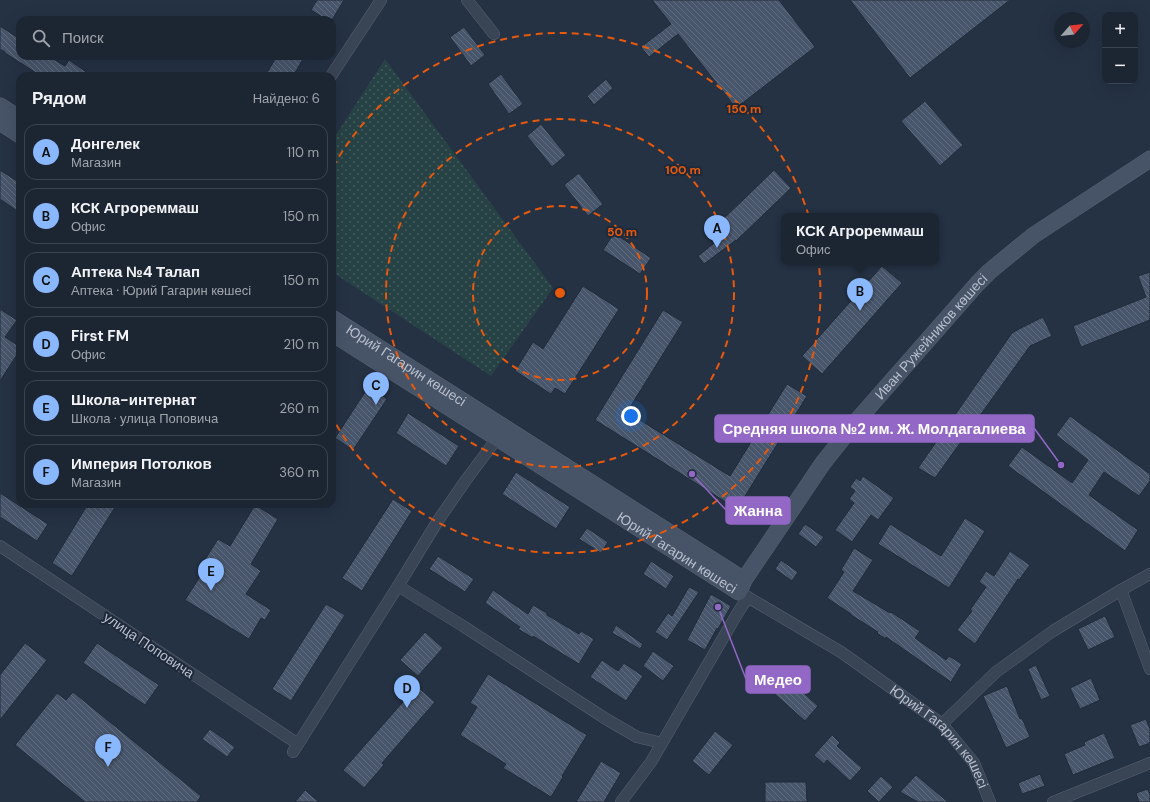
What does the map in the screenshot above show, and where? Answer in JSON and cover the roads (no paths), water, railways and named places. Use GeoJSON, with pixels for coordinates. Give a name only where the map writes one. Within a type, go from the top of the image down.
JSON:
{"type":"FeatureCollection","features":[{"type":"Feature","properties":{"kind":"main road"},"geometry":{"type":"LineString","coordinates":[[0,106],[16,116]]}},
{"type":"Feature","properties":{"kind":"main road"},"geometry":{"type":"LineString","coordinates":[[0,122],[16,132]]}},
{"type":"Feature","properties":{"kind":"main road","name":"Иван Ружейников көшесі"},"geometry":{"type":"LineString","coordinates":[[744,590],[823,463],[854,424],[990,271],[1034,235],[1150,159]]}},
{"type":"Feature","properties":{"kind":"main road","name":"Юрий Гагарин көшесі"},"geometry":{"type":"LineString","coordinates":[[336,321],[414,371],[502,433],[744,590]]}},
{"type":"Feature","properties":{"kind":"main road","name":"Юрий Гагарин көшесі"},"geometry":{"type":"LineString","coordinates":[[336,335],[407,381],[502,433]]}},
{"type":"Feature","properties":{"kind":"street"},"geometry":{"type":"LineString","coordinates":[[334,72],[381,0]]}},
{"type":"Feature","properties":{"kind":"street"},"geometry":{"type":"LineString","coordinates":[[467,0],[494,34]]}},
{"type":"Feature","properties":{"kind":"street"},"geometry":{"type":"LineString","coordinates":[[502,433],[466,480],[439,519],[398,586],[463,626],[612,723],[638,737],[662,743]]}},
{"type":"Feature","properties":{"kind":"street","name":"улица Поповича"},"geometry":{"type":"LineString","coordinates":[[0,546],[295,748],[398,586]]}},
{"type":"Feature","properties":{"kind":"street"},"geometry":{"type":"LineString","coordinates":[[942,724],[996,672],[1053,631],[1150,574]]}},
{"type":"Feature","properties":{"kind":"street"},"geometry":{"type":"LineString","coordinates":[[621,802],[651,762],[737,614],[744,590]]}},
{"type":"Feature","properties":{"kind":"street","name":"Юрий Гагарин көшесі"},"geometry":{"type":"LineString","coordinates":[[744,590],[841,652],[942,724],[974,764],[990,802]]}},
{"type":"Feature","properties":{"kind":"street"},"geometry":{"type":"LineString","coordinates":[[1121,590],[1150,669]]}},
{"type":"Feature","properties":{"kind":"street"},"geometry":{"type":"LineString","coordinates":[[1053,802],[1150,763]]}},
{"type":"Feature","properties":{"kind":"place","name":"Донгелек"},"geometry":{"type":"Point","coordinates":[717,248]}},
{"type":"Feature","properties":{"kind":"place","name":"КСК Агрореммаш"},"geometry":{"type":"Point","coordinates":[860,311]}},
{"type":"Feature","properties":{"kind":"place","name":"Аптека №4 Талап"},"geometry":{"type":"Point","coordinates":[376,405]}},
{"type":"Feature","properties":{"kind":"place","name":"Средняя школа №2 им. Ж. Молдагалиева"},"geometry":{"type":"Point","coordinates":[1061,465]}},
{"type":"Feature","properties":{"kind":"place","name":"Жанна"},"geometry":{"type":"Point","coordinates":[692,474]}},
{"type":"Feature","properties":{"kind":"place","name":"Школа-интернат"},"geometry":{"type":"Point","coordinates":[211,591]}},
{"type":"Feature","properties":{"kind":"place","name":"Медео"},"geometry":{"type":"Point","coordinates":[718,607]}},
{"type":"Feature","properties":{"kind":"place","name":"First FM"},"geometry":{"type":"Point","coordinates":[407,708]}},
{"type":"Feature","properties":{"kind":"place","name":"Империя Потолков"},"geometry":{"type":"Point","coordinates":[108,767]}}]}
